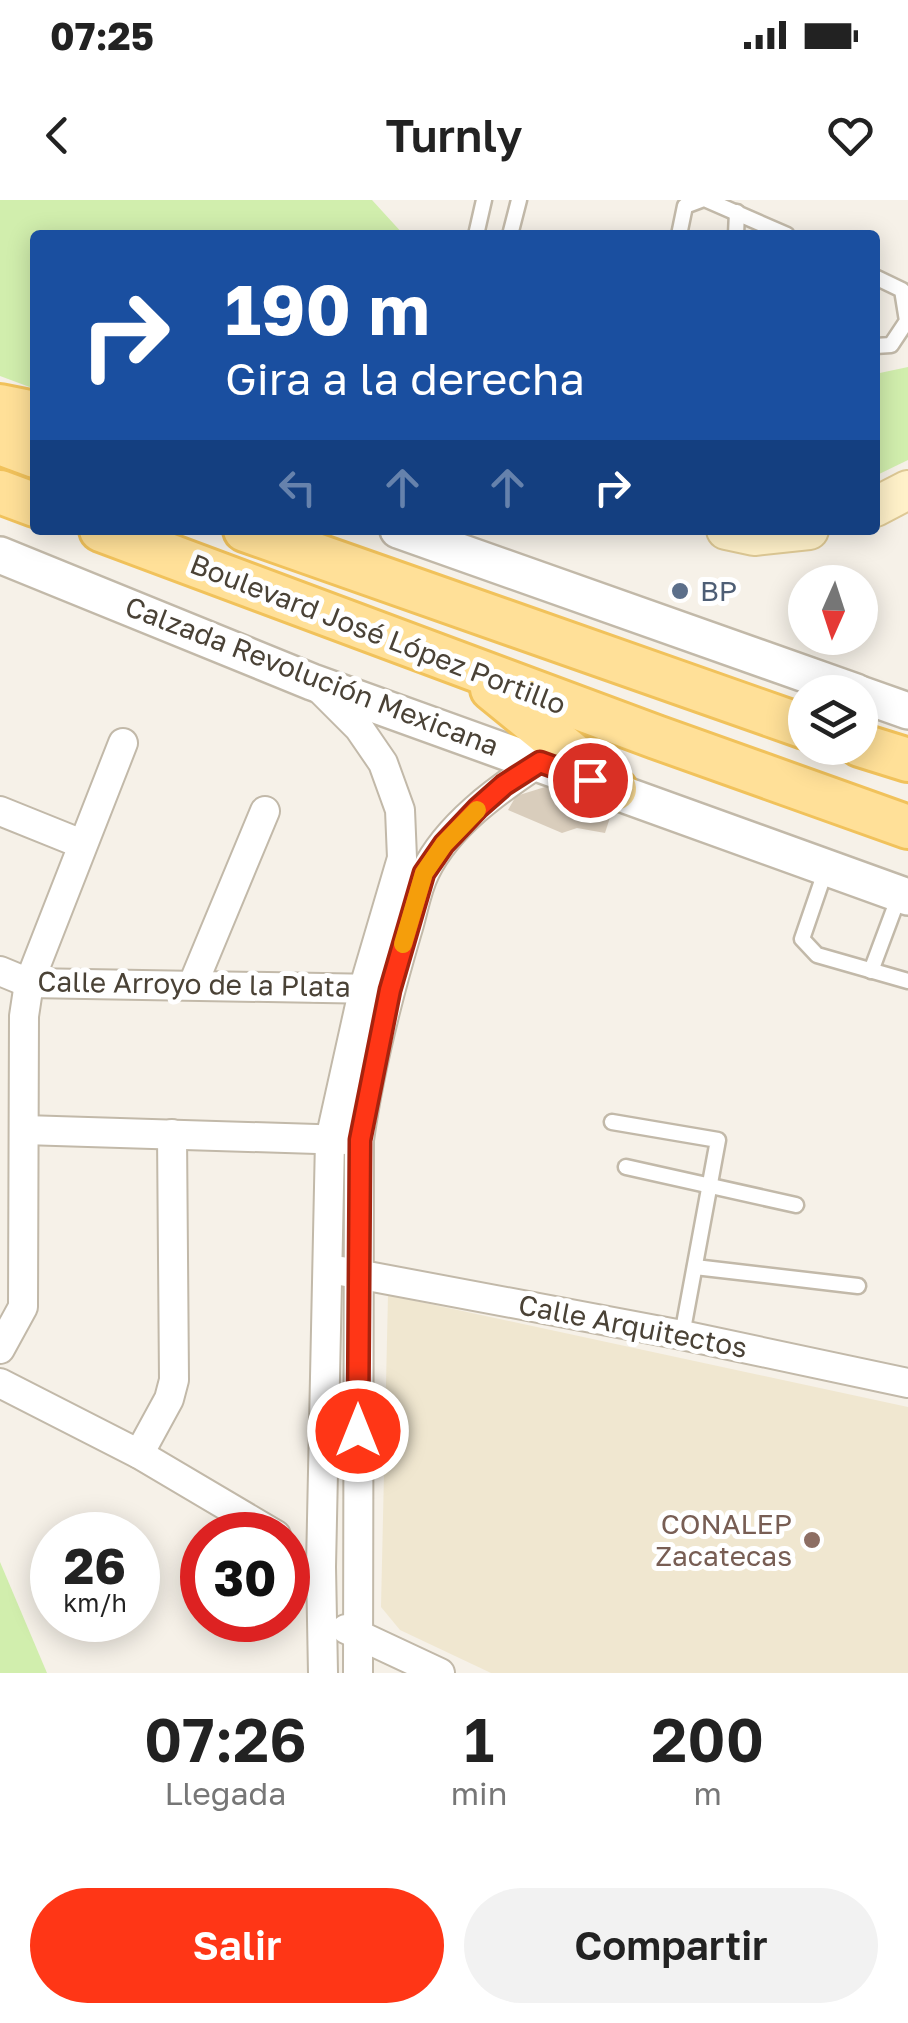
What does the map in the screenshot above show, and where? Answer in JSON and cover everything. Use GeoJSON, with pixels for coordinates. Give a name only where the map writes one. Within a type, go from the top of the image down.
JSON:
{"type":"FeatureCollection","features":[{"type":"Feature","properties":{"kind":"main road"},"geometry":{"type":"LineString","coordinates":[[0,406],[30,412]]}},
{"type":"Feature","properties":{"kind":"main road"},"geometry":{"type":"LineString","coordinates":[[0,443],[30,454]]}},
{"type":"Feature","properties":{"kind":"main road"},"geometry":{"type":"LineString","coordinates":[[880,504],[908,490]]}},
{"type":"Feature","properties":{"kind":"main road"},"geometry":{"type":"LineString","coordinates":[[0,492],[30,503]]}},
{"type":"Feature","properties":{"kind":"main road","name":"Boulevard José López Portillo"},"geometry":{"type":"LineString","coordinates":[[114,535],[908,827]]}},
{"type":"Feature","properties":{"kind":"main road","name":"Boulevard José López Portillo"},"geometry":{"type":"LineString","coordinates":[[259,535],[788,721]]}},
{"type":"Feature","properties":{"kind":"main road"},"geometry":{"type":"LineString","coordinates":[[465,666],[616,789]]}},
{"type":"Feature","properties":{"kind":"main road"},"geometry":{"type":"LineString","coordinates":[[878,751],[908,760]]}},
{"type":"Feature","properties":{"kind":"street"},"geometry":{"type":"LineString","coordinates":[[0,390],[30,400]]}},
{"type":"Feature","properties":{"kind":"street"},"geometry":{"type":"LineString","coordinates":[[412,535],[807,675]]}},
{"type":"Feature","properties":{"kind":"street","name":"Calzada Revolución Mexicana"},"geometry":{"type":"LineString","coordinates":[[0,554],[312,682],[904,896]]}},
{"type":"Feature","properties":{"kind":"street"},"geometry":{"type":"LineString","coordinates":[[312,682],[359,728],[383,763],[400,810],[402,858],[377,988],[360,1140],[359,1673],[324,1664],[322,1567],[330,1140],[377,988],[424,873],[444,844],[478,808],[540,762]]}},
{"type":"Feature","properties":{"kind":"street"},"geometry":{"type":"LineString","coordinates":[[878,700],[908,711]]}},
{"type":"Feature","properties":{"kind":"street"},"geometry":{"type":"LineString","coordinates":[[0,1349],[23,1306],[24,1016],[29,983],[123,743]]}},
{"type":"Feature","properties":{"kind":"street"},"geometry":{"type":"LineString","coordinates":[[0,811],[82,844]]}},
{"type":"Feature","properties":{"kind":"street"},"geometry":{"type":"LineString","coordinates":[[193,984],[265,811]]}},
{"type":"Feature","properties":{"kind":"street","name":"Calle Arroyo de la Plata"},"geometry":{"type":"LineString","coordinates":[[0,971],[29,983],[377,988]]}},
{"type":"Feature","properties":{"kind":"street"},"geometry":{"type":"LineString","coordinates":[[24,1130],[360,1140]]}},
{"type":"Feature","properties":{"kind":"street"},"geometry":{"type":"LineString","coordinates":[[139,1454],[169,1399],[174,1380],[172,1134]]}},
{"type":"Feature","properties":{"kind":"street","name":"Calle Arquitectos"},"geometry":{"type":"LineString","coordinates":[[327,1270],[358,1272],[682,1335],[908,1384]]}},
{"type":"Feature","properties":{"kind":"street"},"geometry":{"type":"LineString","coordinates":[[0,1383],[139,1454],[237,1512]]}},
{"type":"Feature","properties":{"kind":"street"},"geometry":{"type":"LineString","coordinates":[[310,1559],[357,1591]]}},
{"type":"Feature","properties":{"kind":"street"},"geometry":{"type":"LineString","coordinates":[[324,1618],[440,1673]]}},
{"type":"Feature","properties":{"kind":"lane"},"geometry":{"type":"LineString","coordinates":[[477,230],[484,200]]}},
{"type":"Feature","properties":{"kind":"lane"},"geometry":{"type":"LineString","coordinates":[[511,230],[519,200]]}},
{"type":"Feature","properties":{"kind":"lane"},"geometry":{"type":"LineString","coordinates":[[680,230],[685,206],[704,200],[776,230]]}},
{"type":"Feature","properties":{"kind":"lane"},"geometry":{"type":"LineString","coordinates":[[736,230],[738,212]]}},
{"type":"Feature","properties":{"kind":"lane"},"geometry":{"type":"LineString","coordinates":[[880,279],[902,290],[907,321],[891,346],[880,346]]}},
{"type":"Feature","properties":{"kind":"lane"},"geometry":{"type":"LineString","coordinates":[[826,868],[802,938],[816,955],[908,981]]}},
{"type":"Feature","properties":{"kind":"lane"},"geometry":{"type":"LineString","coordinates":[[871,971],[904,896]]}},
{"type":"Feature","properties":{"kind":"lane"},"geometry":{"type":"LineString","coordinates":[[612,1122],[718,1140],[682,1335]]}},
{"type":"Feature","properties":{"kind":"lane"},"geometry":{"type":"LineString","coordinates":[[626,1167],[796,1204]]}},
{"type":"Feature","properties":{"kind":"lane"},"geometry":{"type":"LineString","coordinates":[[694,1267],[858,1286]]}},
{"type":"Feature","properties":{"kind":"shaded area"},"geometry":{"type":"Polygon","coordinates":[[[388,1295],[908,1407],[908,1673],[491,1673],[400,1630],[381,1607],[388,1295]]]}},
{"type":"Feature","properties":{"kind":"green space"},"geometry":{"type":"Polygon","coordinates":[[[0,200],[372,200],[399,230],[30,230],[30,387],[0,376],[0,200]]]}},
{"type":"Feature","properties":{"kind":"green space"},"geometry":{"type":"Polygon","coordinates":[[[908,367],[908,460],[880,474],[880,373],[908,367]]]}},
{"type":"Feature","properties":{"kind":"green space"},"geometry":{"type":"Polygon","coordinates":[[[0,1562],[30,1633],[30,1642],[34,1642],[47,1673],[0,1673],[0,1562]]]}},
{"type":"Feature","properties":{"kind":"building"},"geometry":{"type":"Polygon","coordinates":[[[545,787],[614,805],[605,833],[577,828],[562,833],[508,810],[516,796],[545,787]]]}},
{"type":"Feature","properties":{"kind":"slow traffic"},"geometry":{"type":"LineString","coordinates":[[403,944],[424,873],[444,844],[477,810]]}},
{"type":"Feature","properties":{"kind":"place","name":"BP"},"geometry":{"type":"Point","coordinates":[680,591]}},
{"type":"Feature","properties":{"kind":"place","name":"CONALEP Zacatecas"},"geometry":{"type":"Point","coordinates":[812,1540]}},
{"type":"Feature","properties":{"kind":"route"},"geometry":{"type":"LineString","coordinates":[[358,1431],[360,1140],[364,1104],[390,990],[424,873],[444,844],[478,808],[540,762],[590,780]]}}]}
